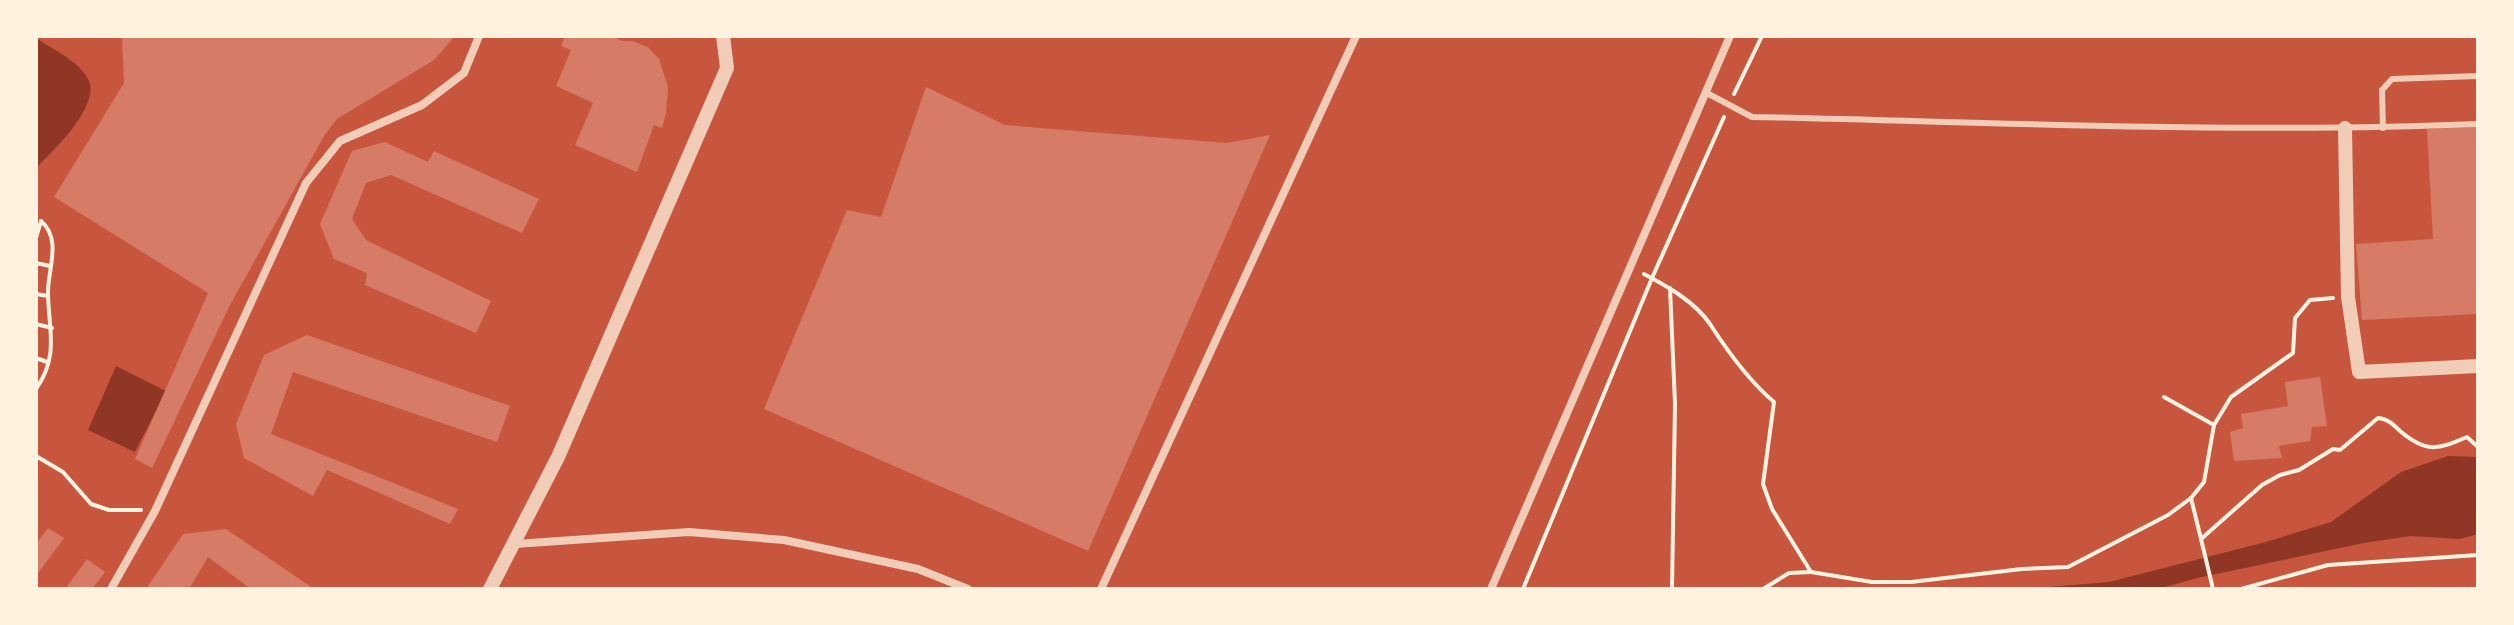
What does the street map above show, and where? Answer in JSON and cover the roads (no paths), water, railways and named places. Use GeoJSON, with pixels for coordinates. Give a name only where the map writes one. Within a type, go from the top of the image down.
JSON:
{"type":"FeatureCollection","features":[{"type":"Feature","properties":{"kind":"street"},"geometry":{"type":"LineString","coordinates":[[111,589],[155,511],[306,183],[340,141],[422,105],[464,73],[479,36]]}},
{"type":"Feature","properties":{"kind":"street"},"geometry":{"type":"LineString","coordinates":[[490,589],[558,457],[727,68],[723,36]]}},
{"type":"Feature","properties":{"kind":"street"},"geometry":{"type":"LineString","coordinates":[[1101,589],[1356,36]]}},
{"type":"Feature","properties":{"kind":"street"},"geometry":{"type":"LineString","coordinates":[[1491,589],[1730,36]]}},
{"type":"Feature","properties":{"kind":"street"},"geometry":{"type":"LineString","coordinates":[[2345,128],[2348,297],[2359,372],[2478,366]]}},
{"type":"Feature","properties":{"kind":"street"},"geometry":{"type":"LineString","coordinates":[[515,544],[689,532],[784,540],[918,569],[968,589]]}},
{"type":"Feature","properties":{"kind":"lane"},"geometry":{"type":"LineString","coordinates":[[2383,128],[2382,90],[2392,79],[2478,76]]}},
{"type":"Feature","properties":{"kind":"lane"},"geometry":{"type":"LineString","coordinates":[[1705,92],[1752,117],[2345,128],[2478,124]]}}]}
